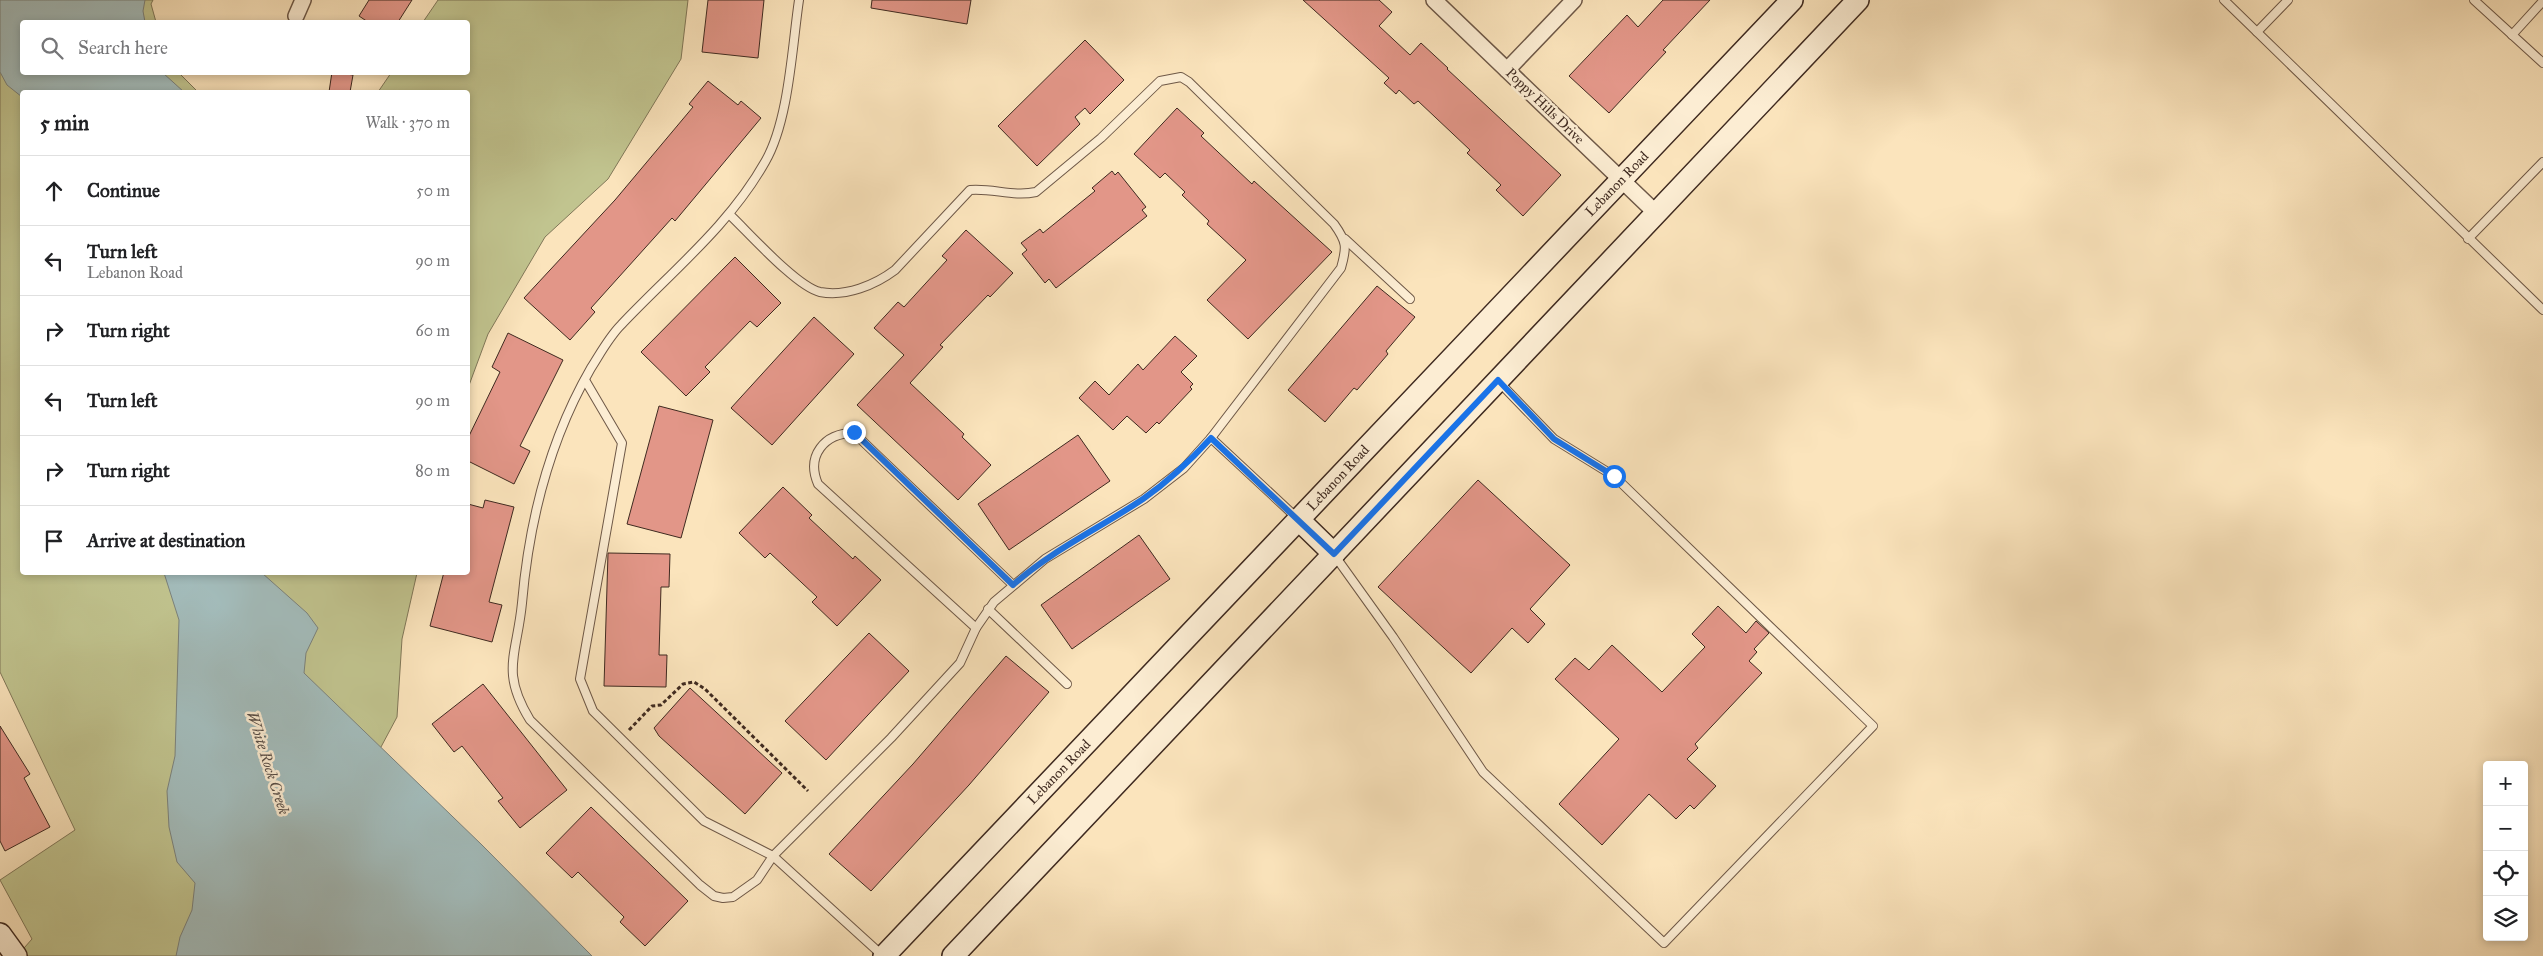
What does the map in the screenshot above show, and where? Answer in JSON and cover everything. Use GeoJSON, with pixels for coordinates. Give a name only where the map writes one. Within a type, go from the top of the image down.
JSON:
{"type":"FeatureCollection","features":[{"type":"Feature","properties":{"kind":"main road","name":"Lebanon Road"},"geometry":{"type":"LineString","coordinates":[[884,956],[1792,0]]}},
{"type":"Feature","properties":{"kind":"main road"},"geometry":{"type":"LineString","coordinates":[[953,956],[1858,0]]}},
{"type":"Feature","properties":{"kind":"main road"},"geometry":{"type":"LineString","coordinates":[[1299,520],[1334,554]]}},
{"type":"Feature","properties":{"kind":"main road"},"geometry":{"type":"LineString","coordinates":[[1,938],[16,956]]}},
{"type":"Feature","properties":{"kind":"street"},"geometry":{"type":"LineString","coordinates":[[296,16],[302,0]]}},
{"type":"Feature","properties":{"kind":"street","name":"Poppy Hills Drive"},"geometry":{"type":"LineString","coordinates":[[1434,0],[1656,213]]}},
{"type":"Feature","properties":{"kind":"street"},"geometry":{"type":"LineString","coordinates":[[1507,70],[1574,0]]}},
{"type":"Feature","properties":{"kind":"lane"},"geometry":{"type":"LineString","coordinates":[[799,0],[782,110],[775,140],[766,160],[730,215],[619,326],[585,380],[566,417],[551,455],[542,493],[524,575],[520,620],[512,660],[515,691],[530,720],[714,896],[733,897],[758,879],[773,856],[891,738],[960,663],[976,628],[988,609],[1013,585],[1045,560],[1144,499],[1184,468],[1211,438],[1341,268],[1345,253],[1345,239]]}},
{"type":"Feature","properties":{"kind":"lane"},"geometry":{"type":"LineString","coordinates":[[2224,0],[2543,310]]}},
{"type":"Feature","properties":{"kind":"lane"},"geometry":{"type":"LineString","coordinates":[[2258,32],[2288,0]]}},
{"type":"Feature","properties":{"kind":"lane"},"geometry":{"type":"LineString","coordinates":[[2474,0],[2543,63]]}},
{"type":"Feature","properties":{"kind":"lane"},"geometry":{"type":"LineString","coordinates":[[2512,35],[2543,1]]}},
{"type":"Feature","properties":{"kind":"lane"},"geometry":{"type":"LineString","coordinates":[[730,215],[788,271],[810,288],[819,292],[832,293],[865,288],[882,280],[895,270],[970,190],[984,189],[1004,194],[1036,192],[1101,138],[1160,81],[1181,77],[1189,82],[1334,224],[1345,239],[1410,299]]}},
{"type":"Feature","properties":{"kind":"lane"},"geometry":{"type":"LineString","coordinates":[[2468,239],[2543,162]]}},
{"type":"Feature","properties":{"kind":"lane"},"geometry":{"type":"LineString","coordinates":[[585,380],[622,444],[580,679],[593,711],[704,820],[773,856],[884,956]]}},
{"type":"Feature","properties":{"kind":"lane"},"geometry":{"type":"LineString","coordinates":[[1334,554],[1393,637],[1483,772],[1664,943],[1873,726],[1614,476],[1554,439],[1498,380]]}},
{"type":"Feature","properties":{"kind":"lane"},"geometry":{"type":"LineString","coordinates":[[976,628],[818,484],[813,473],[812,462],[822,447],[831,437],[854,432],[1013,585]]}},
{"type":"Feature","properties":{"kind":"lane"},"geometry":{"type":"LineString","coordinates":[[1211,438],[1299,520]]}},
{"type":"Feature","properties":{"kind":"lane"},"geometry":{"type":"LineString","coordinates":[[988,609],[1067,684]]}},
{"type":"Feature","properties":{"kind":"path"},"geometry":{"type":"LineString","coordinates":[[620,738],[652,706],[661,705],[683,684],[694,682],[705,689],[808,791]]}},
{"type":"Feature","properties":{"kind":"green space"},"geometry":{"type":"Polygon","coordinates":[[[0,0],[153,0],[151,4],[155,20],[20,20],[20,75],[181,75],[196,90],[20,90],[20,575],[417,575],[402,639],[397,717],[311,878],[234,956],[17,956],[32,939],[0,880],[75,830],[0,672],[0,0]]]}},
{"type":"Feature","properties":{"kind":"green space"},"geometry":{"type":"Polygon","coordinates":[[[438,0],[688,0],[681,59],[608,179],[545,237],[488,334],[470,383],[470,90],[379,90],[390,75],[470,75],[470,20],[424,20],[438,0]]]}},
{"type":"Feature","properties":{"kind":"water"},"geometry":{"type":"Polygon","coordinates":[[[0,0],[145,0],[143,11],[145,20],[20,20],[20,75],[165,75],[182,90],[20,90],[20,95],[7,85],[0,72],[0,0]]]}},
{"type":"Feature","properties":{"kind":"water","name":"White Rock Creek"},"geometry":{"type":"Polygon","coordinates":[[[165,575],[264,575],[307,613],[318,628],[306,653],[304,673],[482,845],[592,956],[176,956],[180,937],[192,910],[195,883],[177,862],[169,827],[167,791],[175,756],[179,620],[165,575]]]}},
{"type":"Feature","properties":{"kind":"building"},"geometry":{"type":"Polygon","coordinates":[[[369,0],[412,0],[399,20],[365,20],[359,16],[369,0]]]}},
{"type":"Feature","properties":{"kind":"building"},"geometry":{"type":"Polygon","coordinates":[[[708,0],[764,0],[758,58],[702,52],[708,0]]]}},
{"type":"Feature","properties":{"kind":"building"},"geometry":{"type":"Polygon","coordinates":[[[872,0],[971,0],[967,24],[871,8],[872,0]]]}},
{"type":"Feature","properties":{"kind":"building"},"geometry":{"type":"Polygon","coordinates":[[[1303,0],[1379,0],[1392,12],[1379,26],[1410,55],[1421,43],[1561,175],[1523,216],[1496,190],[1501,185],[1467,153],[1470,150],[1418,101],[1414,104],[1399,90],[1396,94],[1384,83],[1389,78],[1303,0]]]}},
{"type":"Feature","properties":{"kind":"building"},"geometry":{"type":"Polygon","coordinates":[[[1663,0],[1710,0],[1663,50],[1666,52],[1609,113],[1569,76],[1627,15],[1638,27],[1663,0]]]}},
{"type":"Feature","properties":{"kind":"building"},"geometry":{"type":"Polygon","coordinates":[[[1085,40],[1124,80],[1090,114],[1085,108],[1075,117],[1080,124],[1037,166],[998,126],[1085,40]]]}},
{"type":"Feature","properties":{"kind":"building"},"geometry":{"type":"Polygon","coordinates":[[[332,75],[353,75],[350,90],[329,90],[332,75]]]}},
{"type":"Feature","properties":{"kind":"building"},"geometry":{"type":"Polygon","coordinates":[[[708,81],[738,105],[741,101],[761,118],[675,221],[672,218],[591,308],[595,312],[570,340],[524,298],[615,200],[693,107],[689,104],[708,81]]]}},
{"type":"Feature","properties":{"kind":"building"},"geometry":{"type":"Polygon","coordinates":[[[1177,108],[1204,133],[1201,136],[1252,184],[1254,181],[1332,252],[1248,339],[1207,300],[1246,260],[1207,224],[1209,221],[1182,195],[1185,192],[1165,173],[1160,178],[1134,154],[1177,108]]]}},
{"type":"Feature","properties":{"kind":"building"},"geometry":{"type":"Polygon","coordinates":[[[1112,171],[1115,175],[1118,172],[1146,207],[1142,210],[1147,216],[1056,288],[1049,279],[1045,283],[1022,254],[1027,250],[1021,243],[1040,229],[1043,233],[1095,191],[1092,188],[1112,171]]]}},
{"type":"Feature","properties":{"kind":"building"},"geometry":{"type":"Polygon","coordinates":[[[966,230],[1013,273],[990,297],[988,295],[940,345],[943,347],[910,383],[964,434],[962,437],[991,465],[958,500],[857,405],[904,355],[874,328],[898,302],[904,307],[947,260],[942,256],[966,230]]]}},
{"type":"Feature","properties":{"kind":"building"},"geometry":{"type":"Polygon","coordinates":[[[735,257],[781,303],[757,327],[750,321],[705,367],[710,372],[686,396],[641,352],[735,257]]]}},
{"type":"Feature","properties":{"kind":"building"},"geometry":{"type":"Polygon","coordinates":[[[1377,286],[1415,317],[1386,351],[1388,354],[1357,390],[1354,388],[1325,422],[1288,390],[1377,286]]]}},
{"type":"Feature","properties":{"kind":"building"},"geometry":{"type":"Polygon","coordinates":[[[814,317],[854,354],[772,445],[731,408],[814,317]]]}},
{"type":"Feature","properties":{"kind":"building"},"geometry":{"type":"Polygon","coordinates":[[[508,333],[563,360],[520,446],[530,451],[514,484],[470,462],[470,434],[500,372],[492,367],[508,333]]]}},
{"type":"Feature","properties":{"kind":"building"},"geometry":{"type":"Polygon","coordinates":[[[1175,336],[1197,356],[1181,372],[1193,384],[1190,387],[1192,389],[1159,424],[1157,422],[1146,433],[1127,416],[1113,430],[1079,398],[1095,381],[1109,395],[1138,364],[1143,370],[1175,336]]]}},
{"type":"Feature","properties":{"kind":"building"},"geometry":{"type":"Polygon","coordinates":[[[659,406],[713,420],[681,538],[627,524],[659,406]]]}},
{"type":"Feature","properties":{"kind":"building"},"geometry":{"type":"Polygon","coordinates":[[[1078,435],[1110,481],[1009,550],[978,504],[1078,435]]]}},
{"type":"Feature","properties":{"kind":"building"},"geometry":{"type":"Polygon","coordinates":[[[1478,480],[1570,565],[1530,609],[1545,624],[1528,643],[1512,628],[1471,673],[1378,587],[1478,480]]]}},
{"type":"Feature","properties":{"kind":"building"},"geometry":{"type":"Polygon","coordinates":[[[783,487],[812,515],[809,518],[853,559],[855,556],[881,580],[837,626],[812,602],[817,597],[770,553],[765,558],[739,533],[783,487]]]}},
{"type":"Feature","properties":{"kind":"building"},"geometry":{"type":"Polygon","coordinates":[[[485,500],[514,507],[489,602],[502,605],[492,642],[430,626],[443,575],[470,575],[470,505],[483,508],[485,500]]]}},
{"type":"Feature","properties":{"kind":"building"},"geometry":{"type":"Polygon","coordinates":[[[1139,535],[1170,579],[1072,649],[1041,605],[1139,535]]]}},
{"type":"Feature","properties":{"kind":"building"},"geometry":{"type":"Polygon","coordinates":[[[608,553],[670,554],[669,587],[661,587],[659,655],[667,655],[666,687],[604,686],[608,553]]]}},
{"type":"Feature","properties":{"kind":"building"},"geometry":{"type":"Polygon","coordinates":[[[1718,606],[1746,633],[1756,621],[1769,633],[1754,649],[1757,652],[1749,661],[1762,673],[1695,744],[1698,748],[1687,759],[1716,786],[1694,809],[1690,805],[1676,819],[1649,794],[1602,845],[1559,804],[1619,739],[1555,679],[1575,658],[1589,670],[1612,645],[1662,692],[1705,647],[1692,634],[1718,606]]]}},
{"type":"Feature","properties":{"kind":"building"},"geometry":{"type":"Polygon","coordinates":[[[869,633],[909,671],[826,760],[785,721],[869,633]]]}},
{"type":"Feature","properties":{"kind":"building"},"geometry":{"type":"Polygon","coordinates":[[[1006,656],[1049,692],[969,785],[871,891],[829,854],[913,764],[1006,656]]]}},
{"type":"Feature","properties":{"kind":"building"},"geometry":{"type":"Polygon","coordinates":[[[483,684],[567,790],[520,828],[498,801],[503,798],[462,746],[454,752],[432,724],[483,684]]]}},
{"type":"Feature","properties":{"kind":"building"},"geometry":{"type":"Polygon","coordinates":[[[690,688],[782,773],[745,814],[659,736],[654,728],[690,688]]]}},
{"type":"Feature","properties":{"kind":"building"},"geometry":{"type":"Polygon","coordinates":[[[0,726],[30,774],[24,778],[50,827],[5,851],[0,841],[0,726]]]}},
{"type":"Feature","properties":{"kind":"building"},"geometry":{"type":"Polygon","coordinates":[[[591,807],[688,901],[645,946],[620,922],[624,917],[578,872],[572,878],[546,853],[591,807]]]}},
{"type":"Feature","properties":{"kind":"route"},"geometry":{"type":"LineString","coordinates":[[854,432],[1013,585],[1045,560],[1144,499],[1184,468],[1211,438],[1334,554],[1498,380],[1554,439],[1614,476]]}}]}
